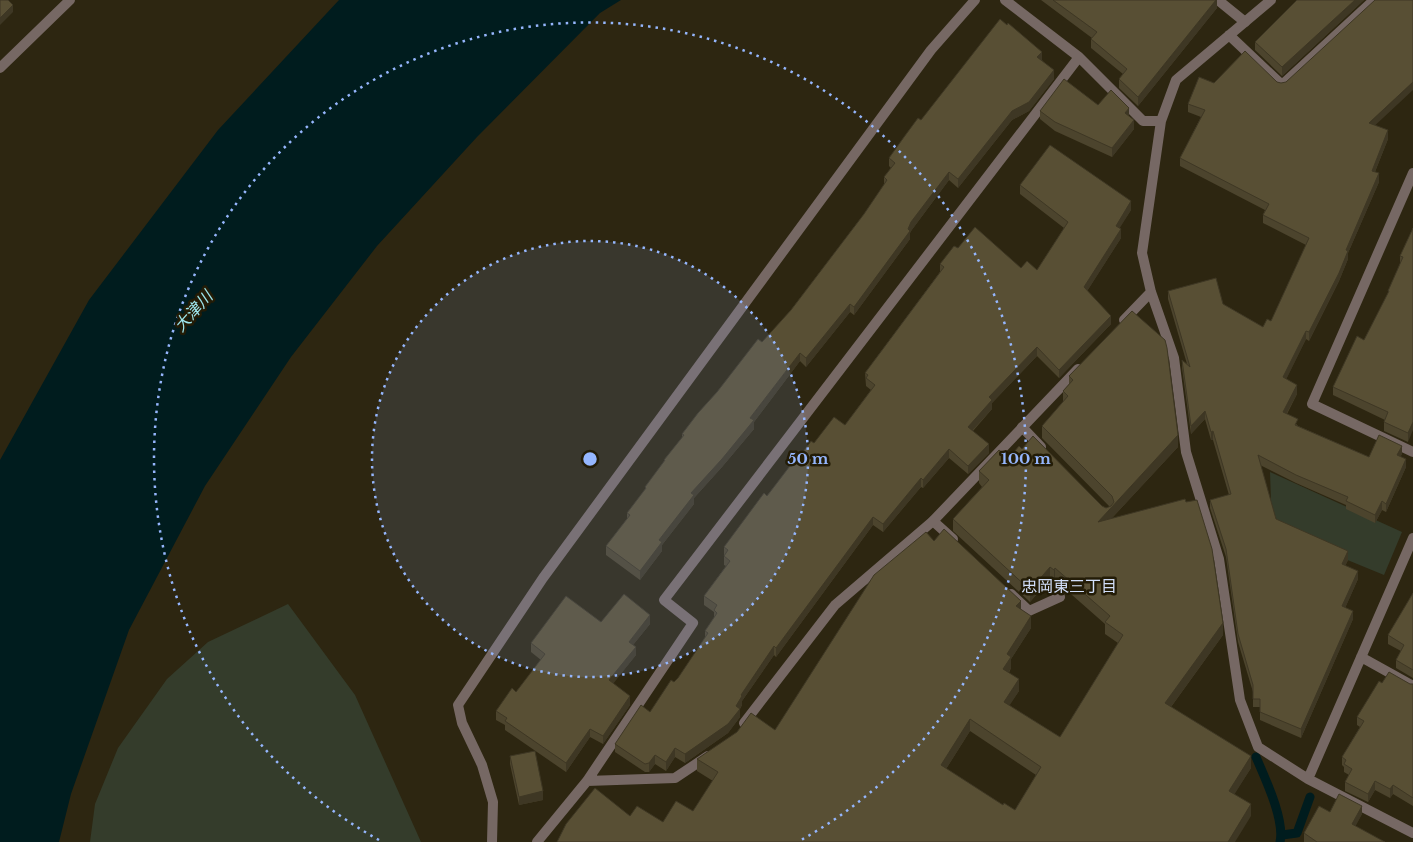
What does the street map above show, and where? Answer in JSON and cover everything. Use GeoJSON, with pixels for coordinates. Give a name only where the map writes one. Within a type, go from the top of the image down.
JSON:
{"type":"FeatureCollection","features":[{"type":"Feature","properties":{"kind":"street"},"geometry":{"type":"LineString","coordinates":[[0,68],[70,0]]}},
{"type":"Feature","properties":{"kind":"street"},"geometry":{"type":"LineString","coordinates":[[492,842],[493,802],[482,765],[462,723],[458,705],[543,578],[690,375],[931,50],[974,0]]}},
{"type":"Feature","properties":{"kind":"street"},"geometry":{"type":"LineString","coordinates":[[1006,0],[1079,57],[1143,121],[1161,121]]}},
{"type":"Feature","properties":{"kind":"street"},"geometry":{"type":"LineString","coordinates":[[1218,0],[1245,22]]}},
{"type":"Feature","properties":{"kind":"street"},"geometry":{"type":"LineString","coordinates":[[1271,0],[1176,80],[1161,121],[1142,253],[1151,292],[1174,358],[1186,452],[1219,559],[1240,700],[1258,747],[1308,779],[1413,833]]}},
{"type":"Feature","properties":{"kind":"street"},"geometry":{"type":"LineString","coordinates":[[1229,35],[1282,85],[1374,0]]}},
{"type":"Feature","properties":{"kind":"street"},"geometry":{"type":"LineString","coordinates":[[537,842],[587,781],[693,623],[664,600],[1079,57]]}},
{"type":"Feature","properties":{"kind":"street"},"geometry":{"type":"LineString","coordinates":[[1413,173],[1312,404],[1413,452]]}},
{"type":"Feature","properties":{"kind":"street"},"geometry":{"type":"LineString","coordinates":[[1117,328],[1151,292]]}},
{"type":"Feature","properties":{"kind":"street"},"geometry":{"type":"LineString","coordinates":[[739,730],[835,605],[934,521],[1083,363]]}},
{"type":"Feature","properties":{"kind":"street"},"geometry":{"type":"LineString","coordinates":[[1022,427],[1048,454]]}},
{"type":"Feature","properties":{"kind":"street"},"geometry":{"type":"LineString","coordinates":[[934,521],[961,546]]}},
{"type":"Feature","properties":{"kind":"street"},"geometry":{"type":"LineString","coordinates":[[1308,779],[1413,538]]}},
{"type":"Feature","properties":{"kind":"street"},"geometry":{"type":"LineString","coordinates":[[1002,585],[1029,611],[1060,597]]}},
{"type":"Feature","properties":{"kind":"street"},"geometry":{"type":"LineString","coordinates":[[1361,657],[1413,686]]}},
{"type":"Feature","properties":{"kind":"street"},"geometry":{"type":"LineString","coordinates":[[587,781],[675,778],[718,748]]}},
{"type":"Feature","properties":{"kind":"green space"},"geometry":{"type":"Polygon","coordinates":[[[1270,472],[1402,532],[1384,575],[1272,529],[1270,472]]]}},
{"type":"Feature","properties":{"kind":"green space"},"geometry":{"type":"Polygon","coordinates":[[[288,604],[355,695],[421,842],[90,842],[95,804],[118,748],[167,679],[208,642],[288,604]]]}},
{"type":"Feature","properties":{"kind":"water","name":"大津川"},"geometry":{"type":"Polygon","coordinates":[[[339,0],[621,0],[600,13],[477,137],[377,246],[291,357],[205,486],[129,630],[71,794],[59,842],[0,842],[0,460],[89,300],[218,130],[339,0]]]}},
{"type":"Feature","properties":{"kind":"building"},"geometry":{"type":"Polygon","coordinates":[[[0,0],[8,0],[13,5],[0,18],[0,0]]]}},
{"type":"Feature","properties":{"kind":"building"},"geometry":{"type":"Polygon","coordinates":[[[1053,0],[1216,0],[1138,97],[1119,79],[1127,69],[1091,39],[1097,32],[1053,0]]]}},
{"type":"Feature","properties":{"kind":"building"},"geometry":{"type":"Polygon","coordinates":[[[1297,0],[1355,0],[1282,67],[1255,42],[1297,0]]]}},
{"type":"Feature","properties":{"kind":"building"},"geometry":{"type":"Polygon","coordinates":[[[1375,0],[1413,0],[1413,82],[1369,123],[1388,130],[1372,171],[1379,173],[1346,250],[1348,251],[1339,273],[1309,332],[1306,331],[1283,377],[1297,385],[1283,412],[1298,419],[1295,425],[1369,457],[1379,435],[1402,446],[1397,455],[1406,459],[1386,504],[1382,501],[1375,515],[1346,501],[1348,497],[1296,475],[1258,455],[1276,519],[1348,551],[1342,564],[1358,571],[1342,606],[1353,611],[1301,729],[1260,712],[1260,699],[1253,699],[1253,685],[1238,634],[1226,549],[1210,500],[1231,494],[1213,431],[1211,432],[1205,411],[1191,426],[1182,360],[1190,367],[1168,291],[1216,278],[1223,304],[1263,327],[1267,319],[1271,321],[1309,238],[1263,215],[1269,204],[1180,158],[1205,110],[1188,104],[1199,77],[1214,83],[1245,51],[1277,82],[1286,82],[1375,0]]]}},
{"type":"Feature","properties":{"kind":"building"},"geometry":{"type":"Polygon","coordinates":[[[1000,19],[1007,25],[1008,23],[1042,52],[1037,57],[1054,70],[1029,102],[1012,111],[958,179],[949,172],[911,222],[908,229],[910,231],[854,307],[850,304],[806,358],[800,353],[750,418],[754,420],[691,493],[694,495],[659,540],[662,542],[640,571],[606,546],[630,515],[627,513],[698,413],[717,392],[758,339],[762,342],[791,310],[864,214],[887,180],[884,177],[895,163],[889,158],[918,118],[921,120],[1000,19]]]}},
{"type":"Feature","properties":{"kind":"building"},"geometry":{"type":"Polygon","coordinates":[[[1064,79],[1098,105],[1111,90],[1129,108],[1125,113],[1134,120],[1112,148],[1055,122],[1040,111],[1064,79]]]}},
{"type":"Feature","properties":{"kind":"building"},"geometry":{"type":"Polygon","coordinates":[[[1050,145],[1131,201],[1116,226],[1121,229],[1084,287],[1111,316],[1059,370],[1037,347],[989,397],[992,400],[968,427],[989,444],[968,466],[949,449],[923,480],[921,478],[883,524],[873,517],[776,648],[774,646],[741,695],[736,706],[740,709],[728,724],[685,754],[675,748],[666,762],[655,755],[649,763],[645,764],[615,744],[641,705],[650,712],[671,680],[674,682],[678,678],[708,633],[705,631],[717,613],[714,610],[717,605],[704,596],[730,561],[724,556],[728,550],[724,547],[764,493],[767,496],[799,454],[801,455],[811,441],[814,443],[834,417],[845,425],[875,385],[866,378],[868,375],[865,373],[944,267],[940,264],[954,246],[958,248],[975,227],[1021,268],[1027,261],[1037,270],[1068,222],[1020,185],[1050,145]]]}},
{"type":"Feature","properties":{"kind":"building"},"geometry":{"type":"Polygon","coordinates":[[[1413,228],[1413,422],[1408,433],[1384,422],[1388,412],[1333,387],[1357,336],[1364,340],[1389,291],[1403,257],[1400,256],[1413,228]]]}},
{"type":"Feature","properties":{"kind":"building"},"geometry":{"type":"Polygon","coordinates":[[[1132,311],[1165,340],[1178,435],[1098,522],[1185,499],[1186,502],[1197,500],[1212,549],[1223,623],[1165,703],[1251,756],[1229,791],[1251,804],[1228,842],[557,842],[566,824],[595,788],[630,816],[637,806],[663,822],[676,801],[693,811],[718,772],[697,759],[737,732],[751,713],[775,730],[874,575],[926,532],[934,541],[944,529],[1021,601],[1016,606],[1031,616],[1007,654],[1011,657],[1003,669],[1019,679],[1004,702],[1060,737],[1123,635],[1105,622],[1110,616],[1055,568],[1054,570],[1050,567],[1030,590],[953,519],[989,480],[979,471],[999,450],[1009,458],[1019,446],[1022,449],[1033,436],[1102,506],[1106,508],[1111,506],[1114,502],[1112,496],[1042,426],[1068,396],[1063,391],[1073,380],[1069,376],[1132,311]],[[970,719],[941,765],[1003,805],[1004,803],[1015,810],[1041,767],[970,719]]]}},
{"type":"Feature","properties":{"kind":"building"},"geometry":{"type":"Polygon","coordinates":[[[1413,593],[1413,670],[1396,660],[1404,645],[1388,635],[1413,593]]]}},
{"type":"Feature","properties":{"kind":"building"},"geometry":{"type":"Polygon","coordinates":[[[624,594],[650,615],[629,642],[636,647],[609,680],[630,696],[603,736],[590,729],[566,763],[505,721],[507,718],[496,711],[512,688],[516,692],[545,654],[531,643],[566,596],[601,622],[624,594]]]}},
{"type":"Feature","properties":{"kind":"building"},"geometry":{"type":"Polygon","coordinates":[[[1389,672],[1413,684],[1413,798],[1393,785],[1390,789],[1375,781],[1368,794],[1345,782],[1352,769],[1344,764],[1346,760],[1342,757],[1364,721],[1357,717],[1379,681],[1382,683],[1389,672]]]}},
{"type":"Feature","properties":{"kind":"building"},"geometry":{"type":"Polygon","coordinates":[[[535,751],[543,791],[519,797],[510,756],[535,751]]]}},
{"type":"Feature","properties":{"kind":"building"},"geometry":{"type":"Polygon","coordinates":[[[1339,794],[1362,806],[1352,824],[1385,842],[1317,842],[1304,833],[1319,806],[1330,812],[1339,794]]]}},
{"type":"Feature","properties":{"kind":"waterway"},"geometry":{"type":"LineString","coordinates":[[1256,757],[1277,811],[1280,822],[1280,842]]}},
{"type":"Feature","properties":{"kind":"waterway"},"geometry":{"type":"LineString","coordinates":[[1282,835],[1297,833],[1310,797]]}},
{"type":"Feature","properties":{"kind":"district","name":"忠岡東三丁目"},"geometry":{"type":"Point","coordinates":[1069,586]}}]}
